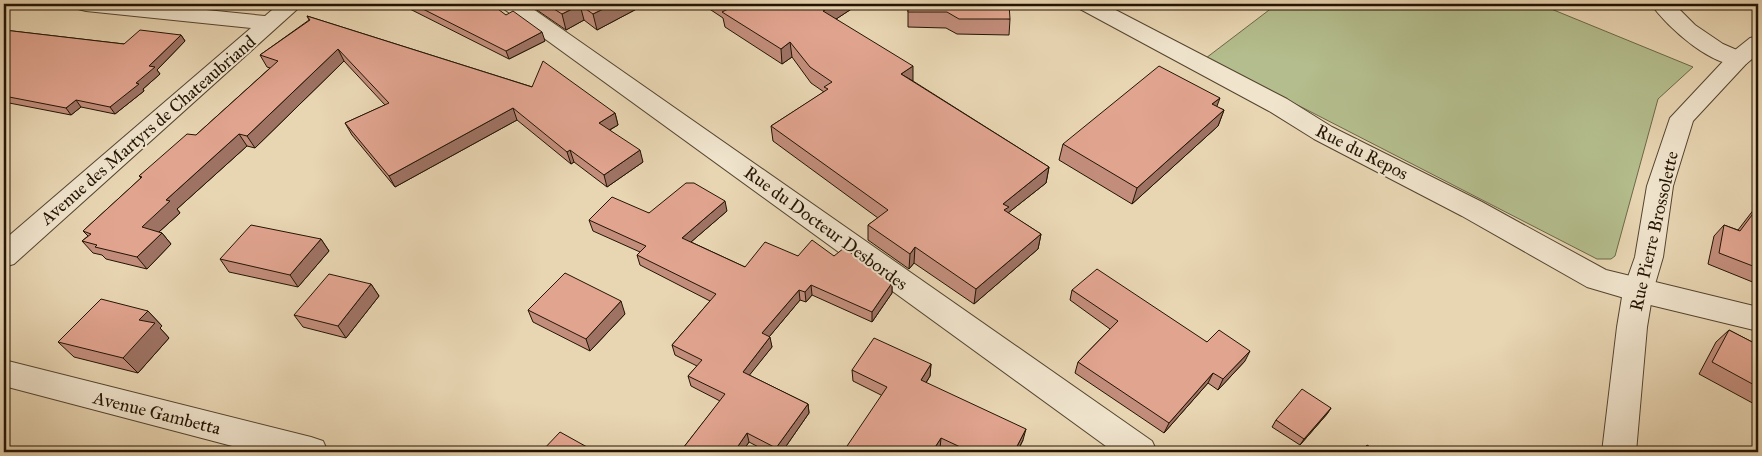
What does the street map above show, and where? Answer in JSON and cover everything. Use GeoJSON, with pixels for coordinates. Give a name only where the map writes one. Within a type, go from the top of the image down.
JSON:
{"type":"FeatureCollection","features":[{"type":"Feature","properties":{"kind":"street"},"geometry":{"type":"LineString","coordinates":[[86,4],[270,23]]}},
{"type":"Feature","properties":{"kind":"street","name":"Avenue des Martyrs de Chateaubriand"},"geometry":{"type":"LineString","coordinates":[[4,256],[292,4]]}},
{"type":"Feature","properties":{"kind":"street","name":"Rue du Docteur Desbordes"},"geometry":{"type":"LineString","coordinates":[[512,4],[1140,452]]}},
{"type":"Feature","properties":{"kind":"street","name":"Rue du Repos"},"geometry":{"type":"LineString","coordinates":[[1088,4],[1278,105],[1323,133],[1472,209],[1597,280],[1758,319]]}},
{"type":"Feature","properties":{"kind":"street"},"geometry":{"type":"LineString","coordinates":[[1662,4],[1687,30],[1715,49],[1738,59]]}},
{"type":"Feature","properties":{"kind":"street","name":"Rue Pierre Brossolette"},"geometry":{"type":"LineString","coordinates":[[1619,452],[1632,327],[1638,291],[1649,257],[1660,186],[1682,118],[1738,59],[1758,43]]}},
{"type":"Feature","properties":{"kind":"street","name":"Avenue Gambetta"},"geometry":{"type":"LineString","coordinates":[[4,373],[311,452]]}},
{"type":"Feature","properties":{"kind":"green space"},"geometry":{"type":"Polygon","coordinates":[[[1277,4],[1539,4],[1693,67],[1658,99],[1615,256],[1611,259],[1597,259],[1206,58],[1277,4]]]}},
{"type":"Feature","properties":{"kind":"building"},"geometry":{"type":"Polygon","coordinates":[[[413,4],[491,4],[506,15],[513,11],[542,32],[506,51],[413,4]]]}},
{"type":"Feature","properties":{"kind":"building"},"geometry":{"type":"Polygon","coordinates":[[[546,4],[613,4],[593,14],[580,5],[562,14],[546,4]]]}},
{"type":"Feature","properties":{"kind":"building"},"geometry":{"type":"Polygon","coordinates":[[[723,4],[835,4],[823,11],[913,66],[901,74],[1049,167],[1003,204],[1009,207],[1004,210],[1041,234],[976,289],[915,247],[910,254],[868,225],[888,210],[771,126],[828,89],[824,87],[832,82],[810,67],[790,42],[781,49],[722,12],[730,8],[723,4]]]}},
{"type":"Feature","properties":{"kind":"building"},"geometry":{"type":"Polygon","coordinates":[[[908,4],[1009,4],[1010,19],[959,19],[947,12],[908,12],[908,4]]]}},
{"type":"Feature","properties":{"kind":"building"},"geometry":{"type":"Polygon","coordinates":[[[307,16],[532,87],[543,61],[615,113],[599,123],[640,150],[604,175],[570,150],[567,152],[513,108],[389,176],[345,123],[389,103],[338,49],[247,136],[239,134],[166,200],[170,201],[142,227],[162,233],[137,257],[95,247],[97,245],[82,241],[91,234],[83,231],[142,177],[139,176],[187,134],[196,135],[278,61],[260,55],[310,20],[307,16]]]}},
{"type":"Feature","properties":{"kind":"building"},"geometry":{"type":"Polygon","coordinates":[[[4,30],[124,44],[140,30],[181,35],[149,66],[155,67],[136,83],[139,84],[110,107],[76,100],[66,108],[4,96],[4,30]]]}},
{"type":"Feature","properties":{"kind":"building"},"geometry":{"type":"Polygon","coordinates":[[[1159,66],[1220,98],[1212,104],[1224,110],[1137,188],[1063,144],[1159,66]]]}},
{"type":"Feature","properties":{"kind":"building"},"geometry":{"type":"Polygon","coordinates":[[[686,183],[694,183],[725,201],[682,238],[745,267],[765,242],[798,256],[812,240],[834,256],[844,248],[892,283],[872,312],[811,285],[805,292],[799,290],[762,333],[770,337],[743,372],[808,404],[776,448],[747,433],[734,452],[680,452],[725,394],[688,376],[702,360],[672,345],[716,294],[637,255],[646,246],[589,220],[612,197],[649,213],[686,183]]]}},
{"type":"Feature","properties":{"kind":"building"},"geometry":{"type":"Polygon","coordinates":[[[1758,207],[1758,268],[1719,253],[1724,225],[1740,231],[1758,207]]]}},
{"type":"Feature","properties":{"kind":"building"},"geometry":{"type":"Polygon","coordinates":[[[251,225],[321,239],[290,275],[220,259],[251,225]]]}},
{"type":"Feature","properties":{"kind":"building"},"geometry":{"type":"Polygon","coordinates":[[[1097,269],[1207,342],[1219,330],[1250,351],[1223,379],[1213,373],[1169,423],[1078,362],[1118,321],[1072,290],[1097,269]]]}},
{"type":"Feature","properties":{"kind":"building"},"geometry":{"type":"Polygon","coordinates":[[[565,273],[621,301],[586,339],[528,310],[565,273]]]}},
{"type":"Feature","properties":{"kind":"building"},"geometry":{"type":"Polygon","coordinates":[[[329,274],[371,284],[338,326],[294,315],[329,274]]]}},
{"type":"Feature","properties":{"kind":"building"},"geometry":{"type":"Polygon","coordinates":[[[101,299],[148,311],[139,320],[155,323],[123,358],[58,342],[101,299]]]}},
{"type":"Feature","properties":{"kind":"building"},"geometry":{"type":"Polygon","coordinates":[[[1729,330],[1758,345],[1758,387],[1712,362],[1729,330]]]}},
{"type":"Feature","properties":{"kind":"building"},"geometry":{"type":"Polygon","coordinates":[[[874,338],[931,364],[921,380],[1026,429],[1014,452],[971,452],[941,438],[932,452],[843,452],[887,387],[852,370],[874,338]]]}},
{"type":"Feature","properties":{"kind":"building"},"geometry":{"type":"Polygon","coordinates":[[[1302,389],[1331,408],[1304,439],[1276,420],[1302,389]]]}},
{"type":"Feature","properties":{"kind":"building"},"geometry":{"type":"Polygon","coordinates":[[[560,432],[587,447],[583,452],[541,452],[560,432]]]}},
{"type":"Feature","properties":{"kind":"building"},"geometry":{"type":"Polygon","coordinates":[[[1367,445],[1379,452],[1361,452],[1367,445]]]}}]}
